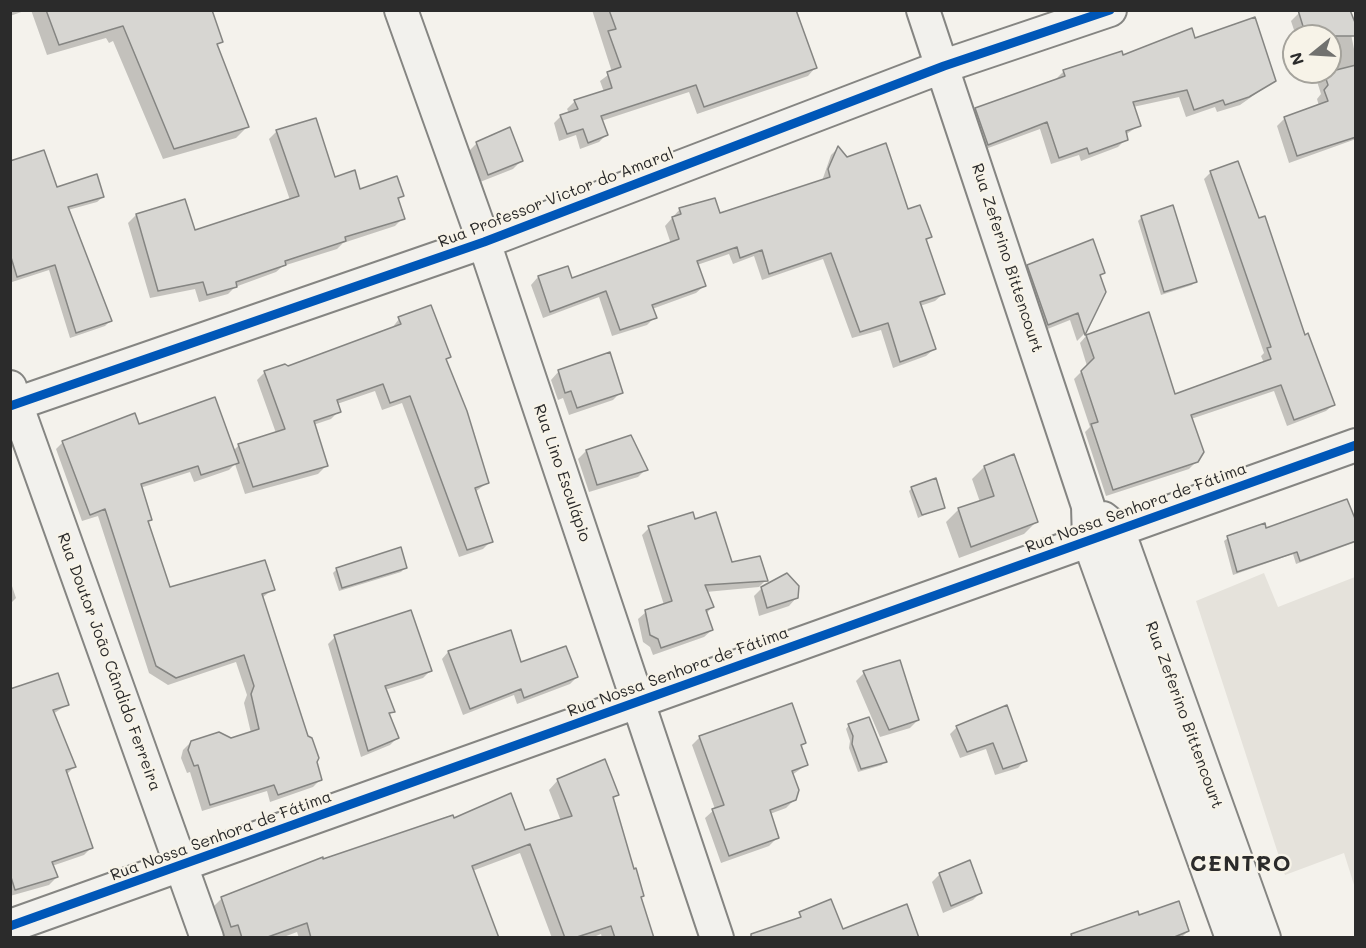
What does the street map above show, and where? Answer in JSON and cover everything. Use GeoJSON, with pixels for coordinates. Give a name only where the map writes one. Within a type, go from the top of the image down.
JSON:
{"type":"FeatureCollection","features":[{"type":"Feature","properties":{"kind":"street","name":"Rua Lino Esculápio"},"geometry":{"type":"LineString","coordinates":[[401,10],[484,242],[717,938]]}},
{"type":"Feature","properties":{"kind":"street","name":"Rua Zeferino Bittencourt"},"geometry":{"type":"LineString","coordinates":[[923,10],[944,66],[1088,506],[1089,541],[1232,938]]}},
{"type":"Feature","properties":{"kind":"street","name":"Rua Professor Victor do Amaral"},"geometry":{"type":"LineString","coordinates":[[12,399],[484,242],[944,66],[1110,10]]}},
{"type":"Feature","properties":{"kind":"street","name":"Rua Doutor João Cândido Ferreira"},"geometry":{"type":"LineString","coordinates":[[12,399],[207,938]]}},
{"type":"Feature","properties":{"kind":"street","name":"Rua Nossa Senhora de Fátima"},"geometry":{"type":"LineString","coordinates":[[10,926],[1356,445]]}},
{"type":"Feature","properties":{"kind":"street"},"geometry":{"type":"LineString","coordinates":[[1088,506],[1118,530]]}},
{"type":"Feature","properties":{"kind":"street","name":"Rua Zeferino Bittencourt"},"geometry":{"type":"LineString","coordinates":[[1118,530],[1264,938]]}},
{"type":"Feature","properties":{"kind":"shaded area"},"geometry":{"type":"Polygon","coordinates":[[[1264,573],[1278,607],[1355,577],[1355,888],[1344,853],[1285,875],[1196,601],[1264,573]]]}},
{"type":"Feature","properties":{"kind":"building"},"geometry":{"type":"Polygon","coordinates":[[[46,10],[212,10],[223,42],[217,44],[249,127],[174,149],[123,26],[59,45],[46,10]]]}},
{"type":"Feature","properties":{"kind":"building"},"geometry":{"type":"Polygon","coordinates":[[[609,10],[796,10],[817,68],[704,107],[696,85],[601,116],[608,135],[588,143],[583,129],[567,134],[560,115],[578,109],[574,100],[612,88],[607,72],[621,67],[608,31],[616,29],[609,10]]]}},
{"type":"Feature","properties":{"kind":"building"},"geometry":{"type":"Polygon","coordinates":[[[1298,10],[1350,10],[1356,25],[1356,36],[1342,36],[1342,24],[1302,24],[1298,10]]]}},
{"type":"Feature","properties":{"kind":"building"},"geometry":{"type":"Polygon","coordinates":[[[1255,17],[1276,81],[1249,97],[1225,105],[1223,100],[1194,110],[1187,90],[1133,102],[1141,126],[1126,131],[1128,140],[1089,154],[1087,148],[1059,158],[1047,122],[988,145],[975,108],[1065,76],[1063,70],[1122,51],[1123,55],[1192,28],[1195,38],[1255,17]]]}},
{"type":"Feature","properties":{"kind":"building"},"geometry":{"type":"Polygon","coordinates":[[[1356,65],[1356,137],[1297,156],[1284,117],[1328,101],[1324,90],[1328,84],[1342,84],[1342,68],[1356,65]]]}},
{"type":"Feature","properties":{"kind":"building"},"geometry":{"type":"Polygon","coordinates":[[[316,118],[335,177],[355,170],[360,189],[397,176],[404,196],[398,198],[405,219],[345,237],[346,241],[285,261],[286,265],[236,282],[237,287],[207,295],[203,282],[158,291],[136,214],[185,199],[195,230],[299,196],[276,130],[316,118]]]}},
{"type":"Feature","properties":{"kind":"building"},"geometry":{"type":"Polygon","coordinates":[[[510,127],[523,161],[488,175],[476,142],[510,127]]]}},
{"type":"Feature","properties":{"kind":"building"},"geometry":{"type":"Polygon","coordinates":[[[886,143],[908,209],[920,205],[932,237],[926,239],[945,294],[920,302],[936,349],[900,362],[888,323],[860,332],[831,253],[769,274],[762,250],[740,258],[737,247],[697,261],[706,286],[652,305],[657,318],[620,330],[606,291],[550,312],[538,276],[568,266],[572,278],[679,239],[672,217],[681,214],[679,208],[715,198],[720,213],[830,177],[828,169],[838,146],[847,157],[886,143]]]}},
{"type":"Feature","properties":{"kind":"building"},"geometry":{"type":"Polygon","coordinates":[[[44,150],[57,187],[97,174],[104,197],[68,207],[112,321],[76,333],[55,265],[17,277],[10,254],[10,161],[44,150]]]}},
{"type":"Feature","properties":{"kind":"building"},"geometry":{"type":"Polygon","coordinates":[[[1238,161],[1259,218],[1265,216],[1305,335],[1308,333],[1335,405],[1294,420],[1281,385],[1191,415],[1204,452],[1198,462],[1113,490],[1091,424],[1098,422],[1081,371],[1094,358],[1086,335],[1149,312],[1175,394],[1271,359],[1267,348],[1271,347],[1210,171],[1238,161]]]}},
{"type":"Feature","properties":{"kind":"building"},"geometry":{"type":"Polygon","coordinates":[[[1173,205],[1197,282],[1164,292],[1141,216],[1173,205]]]}},
{"type":"Feature","properties":{"kind":"building"},"geometry":{"type":"Polygon","coordinates":[[[1093,239],[1105,273],[1100,275],[1106,292],[1085,335],[1078,313],[1048,325],[1027,265],[1093,239]]]}},
{"type":"Feature","properties":{"kind":"building"},"geometry":{"type":"Polygon","coordinates":[[[431,305],[451,357],[446,359],[467,411],[489,483],[475,488],[493,542],[467,550],[410,396],[390,403],[383,384],[337,400],[341,412],[314,421],[328,466],[253,487],[238,444],[285,429],[264,371],[285,364],[288,366],[401,324],[398,317],[431,305]]]}},
{"type":"Feature","properties":{"kind":"building"},"geometry":{"type":"Polygon","coordinates":[[[610,352],[623,393],[577,408],[571,391],[565,393],[558,370],[610,352]]]}},
{"type":"Feature","properties":{"kind":"building"},"geometry":{"type":"Polygon","coordinates":[[[215,397],[239,463],[201,475],[198,466],[141,484],[152,520],[148,521],[170,587],[265,560],[275,590],[262,594],[308,736],[312,738],[319,758],[317,762],[322,780],[278,795],[274,785],[210,805],[198,765],[194,766],[188,750],[191,741],[219,732],[231,738],[259,729],[251,694],[254,686],[244,655],[176,678],[156,666],[105,509],[90,515],[62,441],[135,413],[139,424],[215,397]]]}},
{"type":"Feature","properties":{"kind":"building"},"geometry":{"type":"Polygon","coordinates":[[[631,435],[648,470],[597,485],[586,450],[631,435]]]}},
{"type":"Feature","properties":{"kind":"building"},"geometry":{"type":"Polygon","coordinates":[[[1014,454],[1038,522],[971,547],[958,508],[994,496],[984,466],[1014,454]]]}},
{"type":"Feature","properties":{"kind":"building"},"geometry":{"type":"Polygon","coordinates":[[[936,478],[945,508],[922,515],[911,487],[936,478]]]}},
{"type":"Feature","properties":{"kind":"building"},"geometry":{"type":"Polygon","coordinates":[[[1347,499],[1356,521],[1356,541],[1300,561],[1297,552],[1237,572],[1227,536],[1265,523],[1266,528],[1347,499]]]}},
{"type":"Feature","properties":{"kind":"building"},"geometry":{"type":"Polygon","coordinates":[[[693,512],[695,519],[716,512],[732,562],[760,556],[768,581],[705,585],[714,607],[706,610],[713,630],[661,648],[658,639],[650,635],[645,610],[672,601],[648,526],[693,512]]]}},
{"type":"Feature","properties":{"kind":"building"},"geometry":{"type":"Polygon","coordinates":[[[401,547],[407,568],[342,588],[336,568],[401,547]]]}},
{"type":"Feature","properties":{"kind":"building"},"geometry":{"type":"Polygon","coordinates":[[[787,573],[799,586],[798,598],[767,608],[761,587],[787,573]]]}},
{"type":"Feature","properties":{"kind":"building"},"geometry":{"type":"Polygon","coordinates":[[[411,610],[432,671],[385,686],[395,712],[389,713],[399,738],[368,751],[334,635],[411,610]]]}},
{"type":"Feature","properties":{"kind":"building"},"geometry":{"type":"Polygon","coordinates":[[[511,630],[521,662],[566,646],[578,677],[524,698],[521,689],[470,709],[448,651],[511,630]]]}},
{"type":"Feature","properties":{"kind":"building"},"geometry":{"type":"Polygon","coordinates":[[[900,660],[919,720],[889,730],[863,671],[900,660]]]}},
{"type":"Feature","properties":{"kind":"building"},"geometry":{"type":"Polygon","coordinates":[[[58,673],[69,705],[53,710],[76,767],[66,770],[93,848],[52,862],[58,877],[15,890],[10,874],[10,689],[58,673]]]}},
{"type":"Feature","properties":{"kind":"building"},"geometry":{"type":"Polygon","coordinates":[[[792,703],[806,743],[801,745],[808,765],[792,771],[799,790],[796,800],[770,810],[779,838],[729,856],[712,809],[724,805],[699,736],[792,703]]]}},
{"type":"Feature","properties":{"kind":"building"},"geometry":{"type":"Polygon","coordinates":[[[1007,705],[1027,761],[1003,769],[993,743],[967,752],[956,726],[1007,705]]]}},
{"type":"Feature","properties":{"kind":"building"},"geometry":{"type":"Polygon","coordinates":[[[869,717],[887,762],[861,769],[848,724],[869,717]]]}},
{"type":"Feature","properties":{"kind":"building"},"geometry":{"type":"Polygon","coordinates":[[[605,759],[619,795],[613,797],[634,869],[636,868],[644,896],[641,897],[654,938],[615,938],[611,926],[574,938],[565,938],[530,844],[472,866],[499,938],[311,938],[307,923],[265,938],[242,938],[238,925],[231,927],[221,897],[323,857],[323,859],[453,815],[454,818],[511,793],[525,830],[572,816],[557,779],[605,759]]]}},
{"type":"Feature","properties":{"kind":"building"},"geometry":{"type":"Polygon","coordinates":[[[970,860],[982,893],[951,906],[939,873],[970,860]]]}},
{"type":"Feature","properties":{"kind":"building"},"geometry":{"type":"Polygon","coordinates":[[[831,899],[843,929],[907,904],[919,938],[751,938],[751,934],[801,917],[799,912],[831,899]]]}},
{"type":"Feature","properties":{"kind":"building"},"geometry":{"type":"Polygon","coordinates":[[[1179,901],[1189,931],[1172,938],[1072,938],[1071,934],[1138,911],[1139,915],[1179,901]]]}},
{"type":"Feature","properties":{"kind":"cycle path"},"geometry":{"type":"LineString","coordinates":[[10,406],[484,242],[944,66],[1110,10]]}},
{"type":"Feature","properties":{"kind":"cycle path"},"geometry":{"type":"LineString","coordinates":[[10,926],[1356,445]]}},
{"type":"Feature","properties":{"kind":"district","name":"CENTRO"},"geometry":{"type":"Point","coordinates":[1241,864]}}]}
